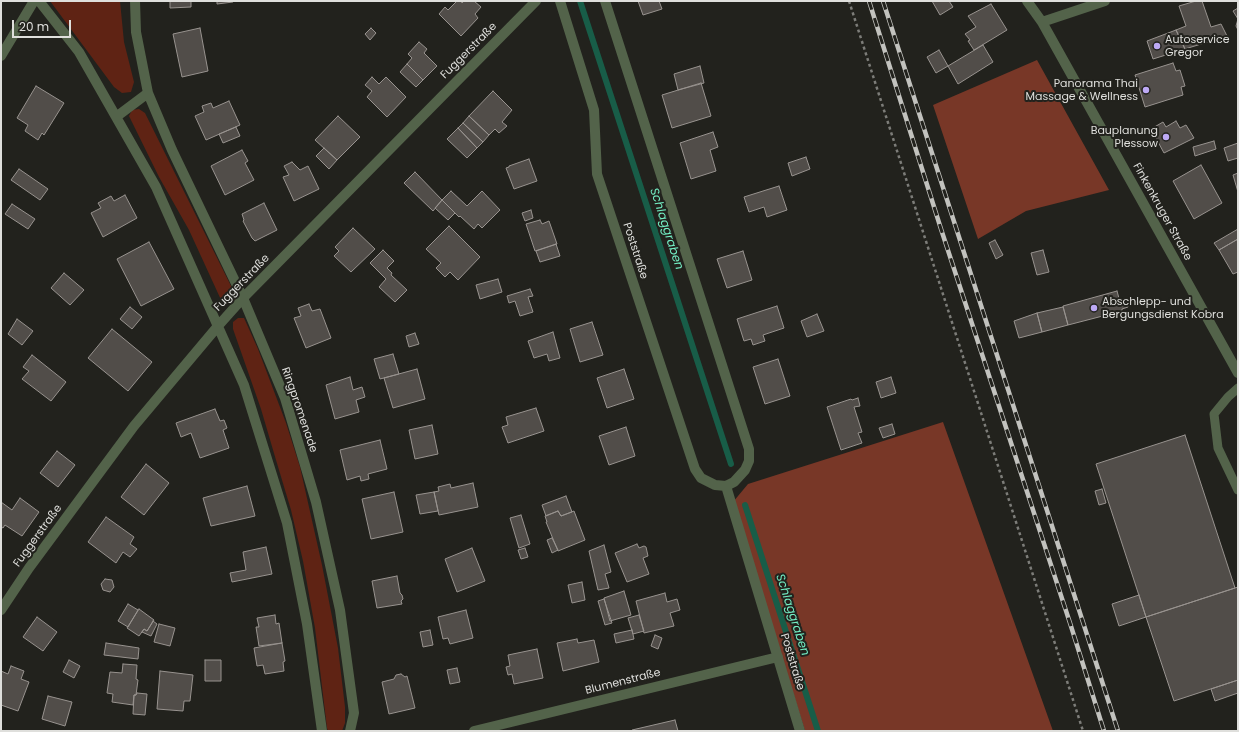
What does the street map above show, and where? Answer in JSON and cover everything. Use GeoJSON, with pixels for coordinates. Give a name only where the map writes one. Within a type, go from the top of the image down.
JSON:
{"type":"FeatureCollection","features":[{"type":"Feature","properties":{"kind":"street"},"geometry":{"type":"LineString","coordinates":[[1,56],[34,1]]}},
{"type":"Feature","properties":{"kind":"street"},"geometry":{"type":"LineString","coordinates":[[39,1],[79,52],[156,187],[244,385],[287,523],[307,624],[322,731]]}},
{"type":"Feature","properties":{"kind":"street","name":"Ringpromenade"},"geometry":{"type":"LineString","coordinates":[[135,1],[136,32],[148,93],[172,150],[243,298],[285,398],[316,502],[340,610],[354,713],[350,731]]}},
{"type":"Feature","properties":{"kind":"street","name":"Fuggerstraße"},"geometry":{"type":"LineString","coordinates":[[1,610],[29,568],[134,426],[218,326],[243,298],[536,1]]}},
{"type":"Feature","properties":{"kind":"street","name":"Poststraße"},"geometry":{"type":"LineString","coordinates":[[560,1],[594,110],[597,174],[694,469],[701,478],[715,485],[726,486],[800,731]]}},
{"type":"Feature","properties":{"kind":"street"},"geometry":{"type":"LineString","coordinates":[[605,1],[749,449],[749,460],[745,470],[734,482],[726,486]]}},
{"type":"Feature","properties":{"kind":"street","name":"Finkenkruger Straße"},"geometry":{"type":"LineString","coordinates":[[1027,1],[1042,22],[1238,373]]}},
{"type":"Feature","properties":{"kind":"street"},"geometry":{"type":"LineString","coordinates":[[1042,22],[1105,1]]}},
{"type":"Feature","properties":{"kind":"street"},"geometry":{"type":"LineString","coordinates":[[116,117],[148,93]]}},
{"type":"Feature","properties":{"kind":"street","name":"Blumenstraße"},"geometry":{"type":"LineString","coordinates":[[474,731],[778,657]]}},
{"type":"Feature","properties":{"kind":"lane"},"geometry":{"type":"LineString","coordinates":[[1238,388],[1228,397],[1214,414],[1218,448],[1238,490]]}},
{"type":"Feature","properties":{"kind":"path"},"geometry":{"type":"LineString","coordinates":[[850,1],[1083,731]]}},
{"type":"Feature","properties":{"kind":"shaded area"},"geometry":{"type":"Polygon","coordinates":[[[50,1],[120,1],[124,42],[134,82],[131,92],[122,93],[114,87],[50,1]]]}},
{"type":"Feature","properties":{"kind":"shaded area"},"geometry":{"type":"Polygon","coordinates":[[[1037,60],[1109,190],[1026,211],[978,239],[933,105],[1037,60]]]}},
{"type":"Feature","properties":{"kind":"shaded area"},"geometry":{"type":"Polygon","coordinates":[[[139,109],[145,113],[235,294],[236,299],[230,303],[222,302],[189,230],[159,177],[129,116],[132,110],[139,109]]]}},
{"type":"Feature","properties":{"kind":"shaded area"},"geometry":{"type":"Polygon","coordinates":[[[238,318],[244,318],[258,349],[286,423],[300,467],[322,565],[338,648],[345,707],[345,723],[342,731],[328,731],[327,728],[315,628],[303,561],[291,510],[261,409],[233,329],[233,322],[238,318]]]}},
{"type":"Feature","properties":{"kind":"shaded area"},"geometry":{"type":"Polygon","coordinates":[[[943,422],[1053,731],[805,731],[733,502],[748,484],[943,422]]]}},
{"type":"Feature","properties":{"kind":"building"},"geometry":{"type":"Polygon","coordinates":[[[170,1],[191,1],[191,7],[170,8],[170,1]]]}},
{"type":"Feature","properties":{"kind":"building"},"geometry":{"type":"Polygon","coordinates":[[[217,1],[233,1],[233,2],[217,4],[217,1]]]}},
{"type":"Feature","properties":{"kind":"building"},"geometry":{"type":"Polygon","coordinates":[[[457,1],[461,1],[462,3],[464,1],[474,1],[481,7],[475,14],[478,18],[461,36],[439,14],[445,7],[448,10],[457,1]]]}},
{"type":"Feature","properties":{"kind":"building"},"geometry":{"type":"Polygon","coordinates":[[[638,1],[659,1],[662,9],[643,15],[638,1]]]}},
{"type":"Feature","properties":{"kind":"building"},"geometry":{"type":"Polygon","coordinates":[[[932,1],[949,1],[953,7],[940,15],[932,1]]]}},
{"type":"Feature","properties":{"kind":"building"},"geometry":{"type":"Polygon","coordinates":[[[1196,1],[1202,1],[1211,27],[1221,24],[1227,36],[1185,49],[1176,30],[1186,26],[1179,6],[1196,1]]]}},
{"type":"Feature","properties":{"kind":"building"},"geometry":{"type":"Polygon","coordinates":[[[991,4],[1007,30],[974,50],[968,41],[970,40],[965,34],[976,27],[968,16],[991,4]]]}},
{"type":"Feature","properties":{"kind":"building"},"geometry":{"type":"Polygon","coordinates":[[[1238,8],[1238,19],[1233,11],[1238,8]]]}},
{"type":"Feature","properties":{"kind":"building"},"geometry":{"type":"Polygon","coordinates":[[[1238,19],[1238,30],[1236,26],[1238,19]]]}},
{"type":"Feature","properties":{"kind":"building"},"geometry":{"type":"Polygon","coordinates":[[[200,28],[208,71],[182,77],[173,34],[200,28]]]}},
{"type":"Feature","properties":{"kind":"building"},"geometry":{"type":"Polygon","coordinates":[[[371,28],[376,33],[370,40],[365,34],[371,28]]]}},
{"type":"Feature","properties":{"kind":"building"},"geometry":{"type":"Polygon","coordinates":[[[1176,30],[1185,49],[1153,59],[1147,41],[1176,30]]]}},
{"type":"Feature","properties":{"kind":"building"},"geometry":{"type":"Polygon","coordinates":[[[419,42],[427,49],[424,53],[437,66],[423,80],[407,64],[412,58],[408,54],[419,42]]]}},
{"type":"Feature","properties":{"kind":"building"},"geometry":{"type":"Polygon","coordinates":[[[983,45],[993,62],[958,84],[948,66],[983,45]]]}},
{"type":"Feature","properties":{"kind":"building"},"geometry":{"type":"Polygon","coordinates":[[[939,50],[948,66],[936,73],[927,57],[939,50]]]}},
{"type":"Feature","properties":{"kind":"building"},"geometry":{"type":"Polygon","coordinates":[[[1173,63],[1176,71],[1180,70],[1185,86],[1181,87],[1183,95],[1145,107],[1135,75],[1173,63]]]}},
{"type":"Feature","properties":{"kind":"building"},"geometry":{"type":"Polygon","coordinates":[[[407,64],[423,80],[416,87],[400,72],[407,64]]]}},
{"type":"Feature","properties":{"kind":"building"},"geometry":{"type":"Polygon","coordinates":[[[700,66],[704,83],[678,90],[674,74],[700,66]]]}},
{"type":"Feature","properties":{"kind":"building"},"geometry":{"type":"Polygon","coordinates":[[[372,77],[379,84],[386,77],[406,97],[387,117],[367,97],[372,91],[365,85],[372,77]]]}},
{"type":"Feature","properties":{"kind":"building"},"geometry":{"type":"Polygon","coordinates":[[[701,83],[711,116],[672,128],[662,95],[701,83]]]}},
{"type":"Feature","properties":{"kind":"building"},"geometry":{"type":"Polygon","coordinates":[[[36,86],[64,103],[44,135],[42,133],[38,140],[25,131],[28,125],[17,118],[36,86]]]}},
{"type":"Feature","properties":{"kind":"building"},"geometry":{"type":"Polygon","coordinates":[[[493,91],[512,110],[502,122],[507,126],[499,133],[495,129],[489,135],[469,116],[493,91]]]}},
{"type":"Feature","properties":{"kind":"building"},"geometry":{"type":"Polygon","coordinates":[[[229,101],[240,125],[206,140],[195,116],[204,112],[202,106],[211,103],[213,108],[229,101]]]}},
{"type":"Feature","properties":{"kind":"building"},"geometry":{"type":"Polygon","coordinates":[[[338,116],[360,137],[337,160],[315,140],[338,116]]]}},
{"type":"Feature","properties":{"kind":"building"},"geometry":{"type":"Polygon","coordinates":[[[469,116],[489,135],[483,142],[463,123],[469,116]]]}},
{"type":"Feature","properties":{"kind":"building"},"geometry":{"type":"Polygon","coordinates":[[[1176,121],[1180,128],[1186,125],[1194,138],[1164,153],[1151,129],[1163,122],[1166,127],[1176,121]]]}},
{"type":"Feature","properties":{"kind":"building"},"geometry":{"type":"Polygon","coordinates":[[[463,123],[483,142],[477,148],[458,128],[463,123]]]}},
{"type":"Feature","properties":{"kind":"building"},"geometry":{"type":"Polygon","coordinates":[[[236,127],[240,136],[223,143],[219,134],[236,127]]]}},
{"type":"Feature","properties":{"kind":"building"},"geometry":{"type":"Polygon","coordinates":[[[458,128],[477,148],[467,158],[447,139],[458,128]]]}},
{"type":"Feature","properties":{"kind":"building"},"geometry":{"type":"Polygon","coordinates":[[[713,132],[718,147],[710,150],[716,171],[691,179],[680,143],[713,132]]]}},
{"type":"Feature","properties":{"kind":"building"},"geometry":{"type":"Polygon","coordinates":[[[1214,141],[1216,149],[1195,156],[1193,147],[1214,141]]]}},
{"type":"Feature","properties":{"kind":"building"},"geometry":{"type":"Polygon","coordinates":[[[1238,143],[1238,158],[1228,161],[1224,148],[1238,143]]]}},
{"type":"Feature","properties":{"kind":"building"},"geometry":{"type":"Polygon","coordinates":[[[324,148],[337,160],[329,169],[316,156],[324,148]]]}},
{"type":"Feature","properties":{"kind":"building"},"geometry":{"type":"Polygon","coordinates":[[[242,150],[248,161],[245,163],[254,180],[225,195],[211,166],[242,150]]]}},
{"type":"Feature","properties":{"kind":"building"},"geometry":{"type":"Polygon","coordinates":[[[806,157],[810,169],[792,176],[788,163],[806,157]]]}},
{"type":"Feature","properties":{"kind":"building"},"geometry":{"type":"Polygon","coordinates":[[[529,159],[537,181],[514,189],[506,168],[529,159]]]}},
{"type":"Feature","properties":{"kind":"building"},"geometry":{"type":"Polygon","coordinates":[[[292,162],[300,170],[308,166],[319,189],[294,201],[283,177],[289,175],[284,166],[292,162]]]}},
{"type":"Feature","properties":{"kind":"building"},"geometry":{"type":"Polygon","coordinates":[[[1201,165],[1222,203],[1194,219],[1173,181],[1201,165]]]}},
{"type":"Feature","properties":{"kind":"building"},"geometry":{"type":"Polygon","coordinates":[[[19,169],[48,189],[40,200],[11,180],[19,169]]]}},
{"type":"Feature","properties":{"kind":"building"},"geometry":{"type":"Polygon","coordinates":[[[415,172],[442,200],[433,211],[404,183],[415,172]]]}},
{"type":"Feature","properties":{"kind":"building"},"geometry":{"type":"Polygon","coordinates":[[[1238,173],[1238,192],[1233,175],[1238,173]]]}},
{"type":"Feature","properties":{"kind":"building"},"geometry":{"type":"Polygon","coordinates":[[[779,186],[787,210],[767,217],[764,207],[749,212],[744,197],[779,186]]]}},
{"type":"Feature","properties":{"kind":"building"},"geometry":{"type":"Polygon","coordinates":[[[451,191],[467,206],[482,191],[500,210],[482,228],[478,224],[474,229],[442,200],[451,191]]]}},
{"type":"Feature","properties":{"kind":"building"},"geometry":{"type":"Polygon","coordinates":[[[125,195],[137,218],[103,237],[91,213],[101,208],[98,203],[111,196],[114,201],[125,195]]]}},
{"type":"Feature","properties":{"kind":"building"},"geometry":{"type":"Polygon","coordinates":[[[442,200],[455,213],[448,220],[435,208],[442,200]]]}},
{"type":"Feature","properties":{"kind":"building"},"geometry":{"type":"Polygon","coordinates":[[[264,203],[277,230],[255,241],[243,221],[242,214],[264,203]]]}},
{"type":"Feature","properties":{"kind":"building"},"geometry":{"type":"Polygon","coordinates":[[[12,204],[35,219],[28,229],[5,214],[12,204]]]}},
{"type":"Feature","properties":{"kind":"building"},"geometry":{"type":"Polygon","coordinates":[[[531,210],[533,218],[525,221],[522,213],[531,210]]]}},
{"type":"Feature","properties":{"kind":"building"},"geometry":{"type":"Polygon","coordinates":[[[540,220],[542,224],[549,221],[557,244],[535,251],[526,224],[540,220]]]}},
{"type":"Feature","properties":{"kind":"building"},"geometry":{"type":"Polygon","coordinates":[[[449,226],[480,257],[458,280],[450,272],[445,277],[436,268],[441,263],[426,249],[449,226]]]}},
{"type":"Feature","properties":{"kind":"building"},"geometry":{"type":"Polygon","coordinates":[[[353,228],[375,249],[351,272],[334,256],[339,251],[335,247],[353,228]]]}},
{"type":"Feature","properties":{"kind":"building"},"geometry":{"type":"Polygon","coordinates":[[[1238,229],[1238,239],[1219,250],[1214,243],[1238,229]]]}},
{"type":"Feature","properties":{"kind":"building"},"geometry":{"type":"Polygon","coordinates":[[[1238,239],[1238,272],[1233,274],[1219,250],[1238,239]]]}},
{"type":"Feature","properties":{"kind":"building"},"geometry":{"type":"Polygon","coordinates":[[[995,240],[1003,255],[996,259],[989,243],[995,240]]]}},
{"type":"Feature","properties":{"kind":"building"},"geometry":{"type":"Polygon","coordinates":[[[149,242],[174,289],[141,306],[117,259],[149,242]]]}},
{"type":"Feature","properties":{"kind":"building"},"geometry":{"type":"Polygon","coordinates":[[[556,244],[560,256],[540,262],[536,251],[556,244]]]}},
{"type":"Feature","properties":{"kind":"building"},"geometry":{"type":"Polygon","coordinates":[[[383,250],[394,261],[387,268],[392,273],[391,275],[407,290],[395,302],[379,287],[386,279],[370,263],[383,250]]]}},
{"type":"Feature","properties":{"kind":"building"},"geometry":{"type":"Polygon","coordinates":[[[1043,250],[1049,272],[1037,275],[1031,253],[1043,250]]]}},
{"type":"Feature","properties":{"kind":"building"},"geometry":{"type":"Polygon","coordinates":[[[743,251],[752,280],[727,288],[717,259],[743,251]]]}},
{"type":"Feature","properties":{"kind":"building"},"geometry":{"type":"Polygon","coordinates":[[[64,273],[84,290],[70,305],[51,288],[64,273]]]}},
{"type":"Feature","properties":{"kind":"building"},"geometry":{"type":"Polygon","coordinates":[[[498,279],[502,292],[480,299],[476,285],[498,279]]]}},
{"type":"Feature","properties":{"kind":"building"},"geometry":{"type":"Polygon","coordinates":[[[530,289],[533,296],[528,297],[533,312],[520,316],[515,301],[509,303],[507,296],[530,289]]]}},
{"type":"Feature","properties":{"kind":"building","name":"Abschlepp- und Bergungsdienst Kobra"},"geometry":{"type":"Polygon","coordinates":[[[1117,291],[1120,302],[1126,301],[1128,307],[1122,309],[1122,311],[1068,325],[1063,306],[1117,291]]]}},
{"type":"Feature","properties":{"kind":"building"},"geometry":{"type":"Polygon","coordinates":[[[309,304],[312,311],[320,309],[331,338],[306,348],[294,318],[301,316],[298,308],[309,304]]]}},
{"type":"Feature","properties":{"kind":"building"},"geometry":{"type":"Polygon","coordinates":[[[777,306],[784,328],[763,335],[765,341],[753,345],[751,339],[744,341],[737,319],[777,306]]]}},
{"type":"Feature","properties":{"kind":"building"},"geometry":{"type":"Polygon","coordinates":[[[130,307],[142,317],[132,329],[120,319],[130,307]]]}},
{"type":"Feature","properties":{"kind":"building"},"geometry":{"type":"Polygon","coordinates":[[[1063,307],[1068,325],[1042,332],[1037,313],[1063,307]]]}},
{"type":"Feature","properties":{"kind":"building"},"geometry":{"type":"Polygon","coordinates":[[[1037,313],[1042,332],[1019,338],[1014,321],[1037,313]]]}},
{"type":"Feature","properties":{"kind":"building"},"geometry":{"type":"Polygon","coordinates":[[[817,314],[824,331],[807,337],[801,321],[817,314]]]}},
{"type":"Feature","properties":{"kind":"building"},"geometry":{"type":"Polygon","coordinates":[[[17,319],[33,331],[22,345],[8,334],[17,319]]]}},
{"type":"Feature","properties":{"kind":"building"},"geometry":{"type":"Polygon","coordinates":[[[592,322],[603,355],[580,362],[570,329],[592,322]]]}},
{"type":"Feature","properties":{"kind":"building"},"geometry":{"type":"Polygon","coordinates":[[[112,329],[152,362],[128,391],[88,358],[112,329]]]}},
{"type":"Feature","properties":{"kind":"building"},"geometry":{"type":"Polygon","coordinates":[[[553,332],[560,358],[549,361],[547,354],[534,358],[528,341],[553,332]]]}},
{"type":"Feature","properties":{"kind":"building"},"geometry":{"type":"Polygon","coordinates":[[[415,333],[419,344],[409,347],[406,336],[415,333]]]}},
{"type":"Feature","properties":{"kind":"building"},"geometry":{"type":"Polygon","coordinates":[[[393,354],[399,374],[380,379],[374,359],[393,354]]]}},
{"type":"Feature","properties":{"kind":"building"},"geometry":{"type":"Polygon","coordinates":[[[32,355],[66,382],[51,401],[22,379],[29,371],[23,367],[32,355]]]}},
{"type":"Feature","properties":{"kind":"building"},"geometry":{"type":"Polygon","coordinates":[[[778,359],[790,396],[765,404],[753,367],[778,359]]]}},
{"type":"Feature","properties":{"kind":"building"},"geometry":{"type":"Polygon","coordinates":[[[417,369],[425,399],[393,408],[384,378],[417,369]]]}},
{"type":"Feature","properties":{"kind":"building"},"geometry":{"type":"Polygon","coordinates":[[[624,369],[634,399],[607,408],[597,378],[624,369]]]}},
{"type":"Feature","properties":{"kind":"building"},"geometry":{"type":"Polygon","coordinates":[[[350,377],[353,390],[362,387],[365,397],[356,400],[359,412],[335,419],[326,385],[350,377]]]}},
{"type":"Feature","properties":{"kind":"building"},"geometry":{"type":"Polygon","coordinates":[[[891,377],[896,393],[881,398],[876,382],[891,377]]]}},
{"type":"Feature","properties":{"kind":"building"},"geometry":{"type":"Polygon","coordinates":[[[858,398],[860,406],[854,407],[862,432],[858,433],[862,443],[841,450],[827,407],[858,398]]]}},
{"type":"Feature","properties":{"kind":"building"},"geometry":{"type":"Polygon","coordinates":[[[536,408],[544,431],[508,443],[502,427],[508,425],[506,417],[536,408]]]}},
{"type":"Feature","properties":{"kind":"building"},"geometry":{"type":"Polygon","coordinates":[[[215,409],[220,421],[224,420],[227,428],[223,430],[229,448],[200,458],[191,433],[181,437],[176,423],[215,409]]]}},
{"type":"Feature","properties":{"kind":"building"},"geometry":{"type":"Polygon","coordinates":[[[892,424],[895,434],[883,438],[879,428],[892,424]]]}},
{"type":"Feature","properties":{"kind":"building"},"geometry":{"type":"Polygon","coordinates":[[[432,425],[438,454],[415,459],[409,430],[432,425]]]}},
{"type":"Feature","properties":{"kind":"building"},"geometry":{"type":"Polygon","coordinates":[[[626,427],[635,456],[609,465],[599,436],[626,427]]]}},
{"type":"Feature","properties":{"kind":"building"},"geometry":{"type":"Polygon","coordinates":[[[1185,435],[1235,588],[1146,617],[1096,464],[1185,435]]]}},
{"type":"Feature","properties":{"kind":"building"},"geometry":{"type":"Polygon","coordinates":[[[380,440],[387,469],[368,474],[369,479],[361,481],[360,476],[347,480],[340,450],[380,440]]]}},
{"type":"Feature","properties":{"kind":"building"},"geometry":{"type":"Polygon","coordinates":[[[57,451],[75,465],[58,487],[40,473],[57,451]]]}},
{"type":"Feature","properties":{"kind":"building"},"geometry":{"type":"Polygon","coordinates":[[[146,464],[169,483],[144,515],[121,497],[146,464]]]}},
{"type":"Feature","properties":{"kind":"building"},"geometry":{"type":"Polygon","coordinates":[[[473,483],[478,507],[439,515],[434,492],[439,491],[438,487],[450,484],[451,488],[473,483]]]}},
{"type":"Feature","properties":{"kind":"building"},"geometry":{"type":"Polygon","coordinates":[[[247,486],[255,516],[211,526],[203,498],[247,486]]]}},
{"type":"Feature","properties":{"kind":"building"},"geometry":{"type":"Polygon","coordinates":[[[1102,489],[1106,503],[1099,505],[1095,491],[1102,489]]]}},
{"type":"Feature","properties":{"kind":"building"},"geometry":{"type":"Polygon","coordinates":[[[394,492],[403,532],[371,539],[362,499],[394,492]]]}},
{"type":"Feature","properties":{"kind":"building"},"geometry":{"type":"Polygon","coordinates":[[[434,492],[438,511],[420,514],[416,495],[434,492]]]}},
{"type":"Feature","properties":{"kind":"building"},"geometry":{"type":"Polygon","coordinates":[[[566,496],[572,512],[561,516],[558,511],[546,516],[542,505],[566,496]]]}},
{"type":"Feature","properties":{"kind":"building"},"geometry":{"type":"Polygon","coordinates":[[[20,498],[39,512],[22,536],[5,525],[3,528],[1,527],[1,502],[12,510],[20,498]]]}},
{"type":"Feature","properties":{"kind":"building"},"geometry":{"type":"Polygon","coordinates":[[[558,511],[561,516],[574,511],[585,540],[558,551],[545,516],[558,511]]]}},
{"type":"Feature","properties":{"kind":"building"},"geometry":{"type":"Polygon","coordinates":[[[521,515],[530,544],[519,548],[510,518],[521,515]]]}},
{"type":"Feature","properties":{"kind":"building"},"geometry":{"type":"Polygon","coordinates":[[[106,517],[134,537],[130,544],[137,549],[130,557],[123,552],[116,563],[88,542],[106,517]]]}},
{"type":"Feature","properties":{"kind":"building"},"geometry":{"type":"Polygon","coordinates":[[[552,538],[558,550],[552,553],[547,540],[552,538]]]}},
{"type":"Feature","properties":{"kind":"building"},"geometry":{"type":"Polygon","coordinates":[[[637,544],[639,548],[644,546],[646,547],[648,556],[643,558],[649,574],[627,582],[615,553],[637,544]]]}},
{"type":"Feature","properties":{"kind":"building"},"geometry":{"type":"Polygon","coordinates":[[[604,545],[611,572],[605,574],[609,588],[598,590],[589,551],[604,545]]]}},
{"type":"Feature","properties":{"kind":"building"},"geometry":{"type":"Polygon","coordinates":[[[266,547],[272,574],[232,582],[230,573],[246,570],[243,552],[266,547]]]}},
{"type":"Feature","properties":{"kind":"building"},"geometry":{"type":"Polygon","coordinates":[[[472,548],[485,581],[457,592],[445,559],[472,548]]]}},
{"type":"Feature","properties":{"kind":"building"},"geometry":{"type":"Polygon","coordinates":[[[525,548],[528,557],[521,559],[518,550],[525,548]]]}},
{"type":"Feature","properties":{"kind":"building"},"geometry":{"type":"Polygon","coordinates":[[[397,576],[400,593],[403,599],[401,601],[402,604],[377,608],[372,581],[397,576]]]}},
{"type":"Feature","properties":{"kind":"building"},"geometry":{"type":"Polygon","coordinates":[[[105,579],[112,580],[114,587],[110,592],[103,590],[101,584],[105,579]]]}},
{"type":"Feature","properties":{"kind":"building"},"geometry":{"type":"Polygon","coordinates":[[[582,582],[585,600],[572,603],[568,585],[582,582]]]}},
{"type":"Feature","properties":{"kind":"building"},"geometry":{"type":"Polygon","coordinates":[[[1238,587],[1238,680],[1174,701],[1146,617],[1238,587]]]}},
{"type":"Feature","properties":{"kind":"building"},"geometry":{"type":"Polygon","coordinates":[[[624,591],[631,615],[610,621],[604,598],[624,591]]]}},
{"type":"Feature","properties":{"kind":"building"},"geometry":{"type":"Polygon","coordinates":[[[665,593],[667,602],[677,599],[680,610],[670,613],[674,626],[644,633],[636,601],[665,593]]]}},
{"type":"Feature","properties":{"kind":"building"},"geometry":{"type":"Polygon","coordinates":[[[1139,595],[1146,617],[1119,626],[1112,604],[1139,595]]]}},
{"type":"Feature","properties":{"kind":"building"},"geometry":{"type":"Polygon","coordinates":[[[604,599],[612,623],[605,625],[598,601],[604,599]]]}},
{"type":"Feature","properties":{"kind":"building"},"geometry":{"type":"Polygon","coordinates":[[[128,604],[138,610],[128,627],[118,621],[128,604]]]}},
{"type":"Feature","properties":{"kind":"building"},"geometry":{"type":"Polygon","coordinates":[[[139,609],[154,620],[147,631],[144,629],[139,636],[127,628],[139,609]]]}},
{"type":"Feature","properties":{"kind":"building"},"geometry":{"type":"Polygon","coordinates":[[[466,610],[473,638],[450,644],[448,638],[443,639],[438,617],[466,610]]]}},
{"type":"Feature","properties":{"kind":"building"},"geometry":{"type":"Polygon","coordinates":[[[275,615],[276,624],[279,623],[282,643],[259,646],[256,627],[259,627],[257,618],[275,615]]]}},
{"type":"Feature","properties":{"kind":"building"},"geometry":{"type":"Polygon","coordinates":[[[639,615],[644,631],[633,634],[628,618],[639,615]]]}},
{"type":"Feature","properties":{"kind":"building"},"geometry":{"type":"Polygon","coordinates":[[[37,617],[57,632],[43,651],[23,637],[37,617]]]}},
{"type":"Feature","properties":{"kind":"building"},"geometry":{"type":"Polygon","coordinates":[[[153,621],[157,624],[151,636],[142,632],[144,629],[147,631],[153,621]]]}},
{"type":"Feature","properties":{"kind":"building"},"geometry":{"type":"Polygon","coordinates":[[[159,624],[175,628],[170,646],[154,642],[159,624]]]}},
{"type":"Feature","properties":{"kind":"building"},"geometry":{"type":"Polygon","coordinates":[[[430,630],[433,645],[423,647],[420,632],[430,630]]]}},
{"type":"Feature","properties":{"kind":"building"},"geometry":{"type":"Polygon","coordinates":[[[632,630],[634,639],[616,643],[614,634],[632,630]]]}},
{"type":"Feature","properties":{"kind":"building"},"geometry":{"type":"Polygon","coordinates":[[[655,635],[662,638],[658,649],[651,646],[655,635]]]}},
{"type":"Feature","properties":{"kind":"building"},"geometry":{"type":"Polygon","coordinates":[[[577,639],[578,643],[594,640],[599,662],[563,671],[557,643],[577,639]]]}},
{"type":"Feature","properties":{"kind":"building"},"geometry":{"type":"Polygon","coordinates":[[[106,643],[139,648],[138,659],[104,655],[106,643]]]}},
{"type":"Feature","properties":{"kind":"building"},"geometry":{"type":"Polygon","coordinates":[[[282,643],[285,661],[283,662],[284,671],[265,674],[263,665],[257,666],[254,648],[282,643]]]}},
{"type":"Feature","properties":{"kind":"building"},"geometry":{"type":"Polygon","coordinates":[[[537,649],[543,678],[514,684],[512,674],[508,675],[506,667],[510,666],[508,655],[537,649]]]}},
{"type":"Feature","properties":{"kind":"building"},"geometry":{"type":"Polygon","coordinates":[[[69,660],[80,666],[74,678],[63,672],[69,660]]]}},
{"type":"Feature","properties":{"kind":"building"},"geometry":{"type":"Polygon","coordinates":[[[205,660],[221,660],[221,681],[205,681],[205,660]]]}},
{"type":"Feature","properties":{"kind":"building"},"geometry":{"type":"Polygon","coordinates":[[[123,664],[137,665],[136,679],[138,680],[133,705],[112,702],[113,694],[107,693],[110,672],[122,673],[123,664]]]}},
{"type":"Feature","properties":{"kind":"building"},"geometry":{"type":"Polygon","coordinates":[[[11,666],[24,671],[21,679],[29,682],[18,711],[1,705],[1,671],[8,674],[11,666]]]}},
{"type":"Feature","properties":{"kind":"building"},"geometry":{"type":"Polygon","coordinates":[[[457,668],[460,682],[450,684],[447,670],[457,668]]]}},
{"type":"Feature","properties":{"kind":"building"},"geometry":{"type":"Polygon","coordinates":[[[160,671],[193,675],[190,701],[184,701],[183,711],[157,709],[160,671]]]}},
{"type":"Feature","properties":{"kind":"building"},"geometry":{"type":"Polygon","coordinates":[[[401,674],[405,677],[407,676],[415,708],[389,714],[382,682],[394,679],[396,675],[401,674]]]}},
{"type":"Feature","properties":{"kind":"building"},"geometry":{"type":"Polygon","coordinates":[[[1238,680],[1238,693],[1215,701],[1211,689],[1238,680]]]}},
{"type":"Feature","properties":{"kind":"building"},"geometry":{"type":"Polygon","coordinates":[[[137,693],[147,694],[145,715],[133,714],[134,695],[137,693]]]}},
{"type":"Feature","properties":{"kind":"building"},"geometry":{"type":"Polygon","coordinates":[[[48,696],[72,702],[65,726],[42,719],[48,696]]]}},
{"type":"Feature","properties":{"kind":"building"},"geometry":{"type":"Polygon","coordinates":[[[675,720],[678,731],[632,730],[675,720]]]}},
{"type":"Feature","properties":{"kind":"waterway","name":"Schlaggraben"},"geometry":{"type":"LineString","coordinates":[[580,1],[731,464]]}},
{"type":"Feature","properties":{"kind":"waterway","name":"Schlaggraben"},"geometry":{"type":"LineString","coordinates":[[745,505],[818,731]]}},
{"type":"Feature","properties":{"kind":"railway"},"geometry":{"type":"LineString","coordinates":[[869,1],[941,229],[1104,731]]}},
{"type":"Feature","properties":{"kind":"railway"},"geometry":{"type":"LineString","coordinates":[[883,1],[1118,731]]}},
{"type":"Feature","properties":{"kind":"place","name":"Autoservice Gregor"},"geometry":{"type":"Point","coordinates":[1157,46]}},
{"type":"Feature","properties":{"kind":"place","name":"Panorama Thai Massage & Wellness"},"geometry":{"type":"Point","coordinates":[1146,90]}},
{"type":"Feature","properties":{"kind":"place","name":"Bauplanung Plessow"},"geometry":{"type":"Point","coordinates":[1166,137]}},
{"type":"Feature","properties":{"kind":"place","name":"Abschlepp- und Bergungsdienst Kobra"},"geometry":{"type":"Point","coordinates":[1094,308]}}]}
